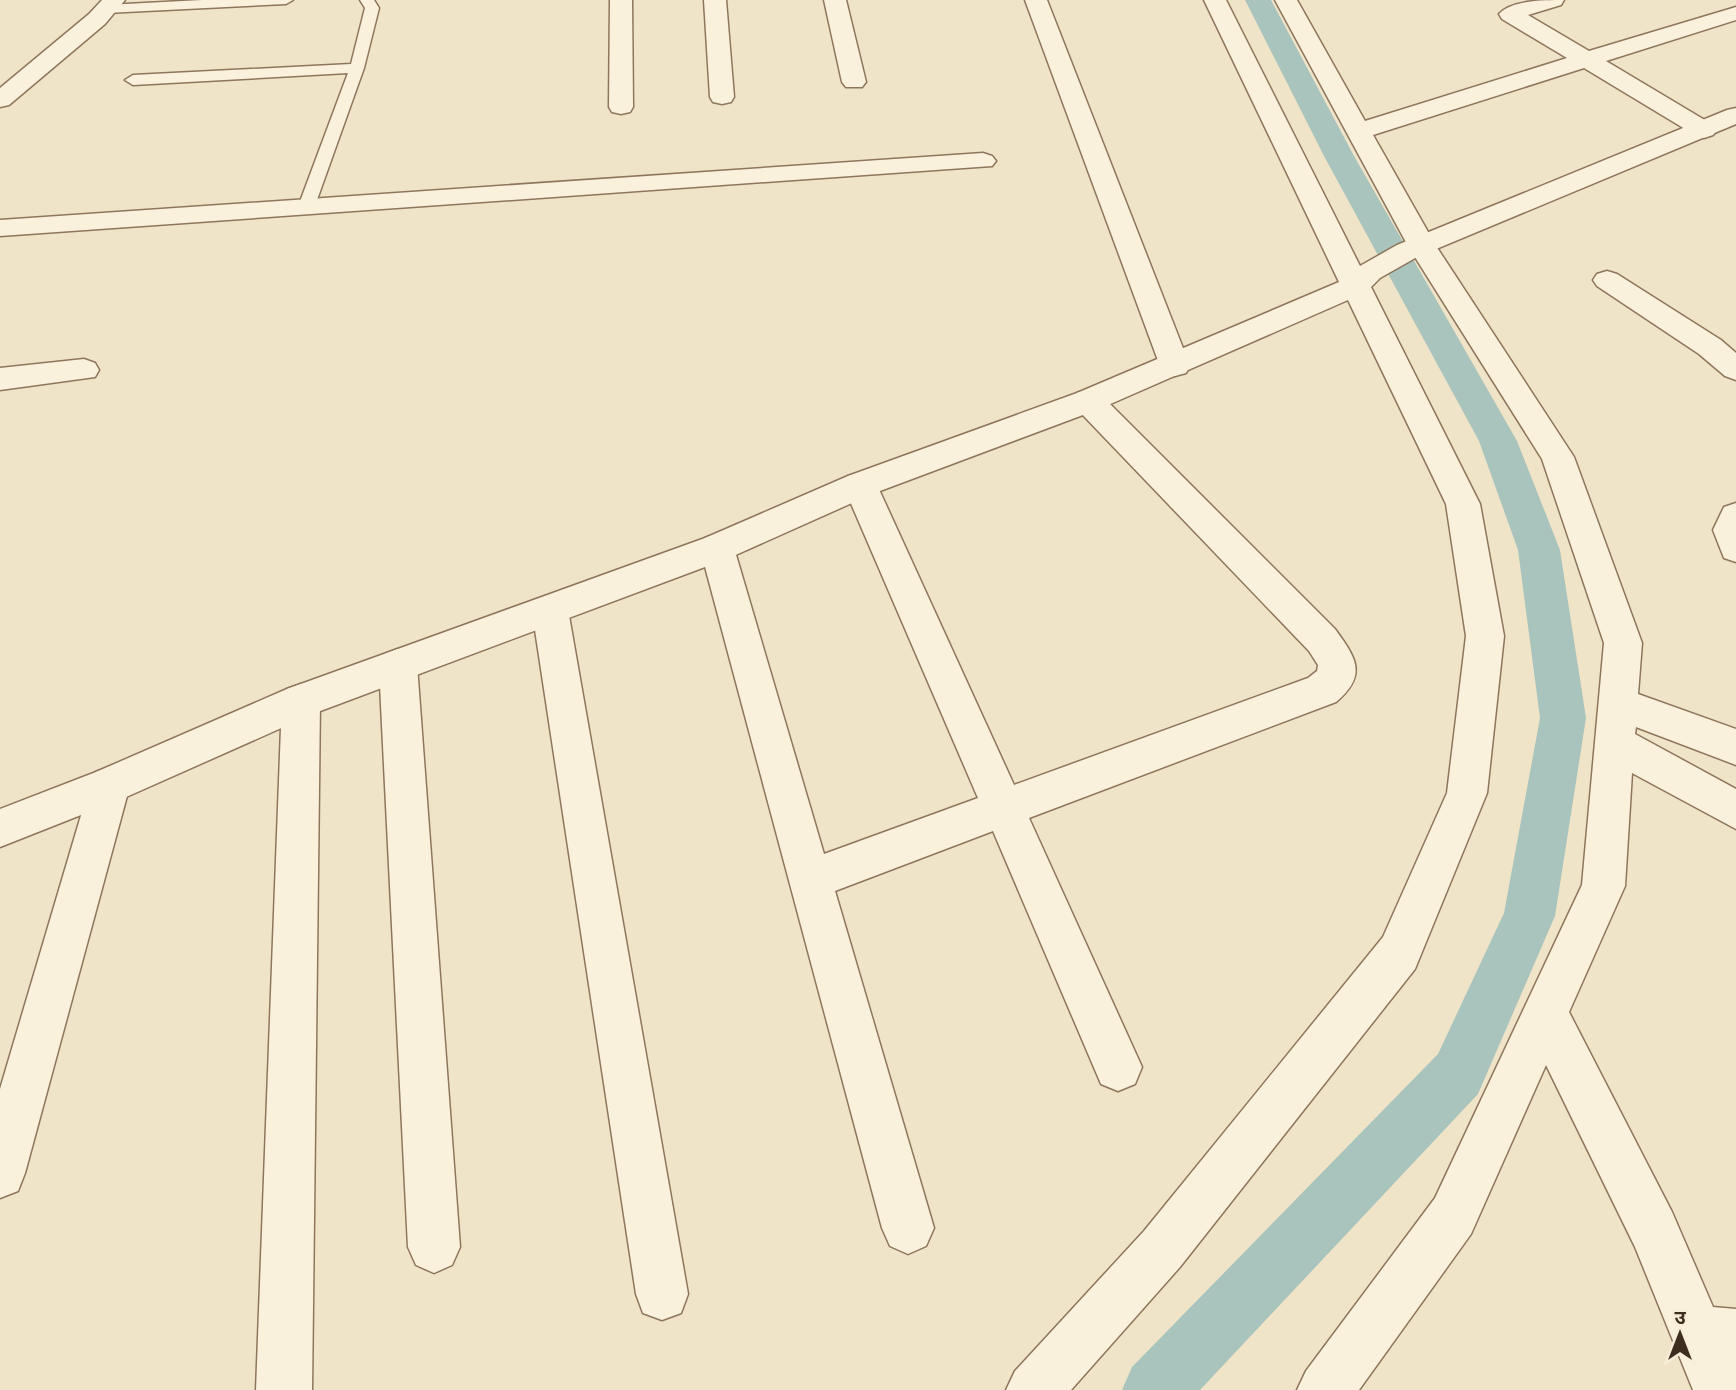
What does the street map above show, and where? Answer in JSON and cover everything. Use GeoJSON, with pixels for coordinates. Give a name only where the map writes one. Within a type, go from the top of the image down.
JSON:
{"type":"FeatureCollection","features":[{"type":"Feature","properties":{"kind":"street"},"geometry":{"type":"LineString","coordinates":[[621,0],[621,107]]}},
{"type":"Feature","properties":{"kind":"street"},"geometry":{"type":"LineString","coordinates":[[715,0],[722,97]]}},
{"type":"Feature","properties":{"kind":"street"},"geometry":{"type":"LineString","coordinates":[[835,0],[854,82]]}},
{"type":"Feature","properties":{"kind":"street"},"geometry":{"type":"LineString","coordinates":[[1036,0],[1175,366]]}},
{"type":"Feature","properties":{"kind":"street"},"geometry":{"type":"LineString","coordinates":[[1034,1390],[1162,1249],[1399,953],[1467,793],[1485,636],[1463,504],[1362,279],[1215,0]]}},
{"type":"Feature","properties":{"kind":"street"},"geometry":{"type":"LineString","coordinates":[[1286,0],[1360,131],[1415,248],[1559,457],[1623,643],[1603,886],[1453,1216],[1325,1390]]}},
{"type":"Feature","properties":{"kind":"street"},"geometry":{"type":"LineString","coordinates":[[1553,0],[1510,14],[1704,130]]}},
{"type":"Feature","properties":{"kind":"street"},"geometry":{"type":"LineString","coordinates":[[0,100],[110,4]]}},
{"type":"Feature","properties":{"kind":"street"},"geometry":{"type":"LineString","coordinates":[[1360,131],[1591,61],[1735,13]]}},
{"type":"Feature","properties":{"kind":"street"},"geometry":{"type":"LineString","coordinates":[[0,828],[110,785],[301,701],[717,548],[860,485],[1175,366],[1362,279],[1415,248],[1736,116]]}},
{"type":"Feature","properties":{"kind":"street"},"geometry":{"type":"LineString","coordinates":[[0,228],[983,161]]}},
{"type":"Feature","properties":{"kind":"street"},"geometry":{"type":"LineString","coordinates":[[1607,280],[1723,341],[1736,369]]}},
{"type":"Feature","properties":{"kind":"street"},"geometry":{"type":"LineString","coordinates":[[0,379],[84,370]]}},
{"type":"Feature","properties":{"kind":"street"},"geometry":{"type":"LineString","coordinates":[[810,880],[1322,690],[1336,679],[1337,662],[1322,640],[1088,401]]}},
{"type":"Feature","properties":{"kind":"street"},"geometry":{"type":"LineString","coordinates":[[860,485],[1118,1067]]}},
{"type":"Feature","properties":{"kind":"street"},"geometry":{"type":"LineString","coordinates":[[1736,516],[1730,530],[1736,548]]}},
{"type":"Feature","properties":{"kind":"street"},"geometry":{"type":"LineString","coordinates":[[717,548],[908,1228]]}},
{"type":"Feature","properties":{"kind":"street"},"geometry":{"type":"LineString","coordinates":[[550,610],[662,1294]]}},
{"type":"Feature","properties":{"kind":"street"},"geometry":{"type":"LineString","coordinates":[[398,665],[434,1247]]}},
{"type":"Feature","properties":{"kind":"street"},"geometry":{"type":"LineString","coordinates":[[284,1390],[301,701]]}},
{"type":"Feature","properties":{"kind":"street"},"geometry":{"type":"LineString","coordinates":[[1616,724],[1736,747]]}},
{"type":"Feature","properties":{"kind":"street"},"geometry":{"type":"LineString","coordinates":[[1616,724],[1736,810]]}},
{"type":"Feature","properties":{"kind":"street"},"geometry":{"type":"LineString","coordinates":[[0,1172],[110,785]]}},
{"type":"Feature","properties":{"kind":"street"},"geometry":{"type":"LineString","coordinates":[[1545,1014],[1654,1230],[1716,1334],[1721,1390]]}},
{"type":"Feature","properties":{"kind":"lane"},"geometry":{"type":"LineString","coordinates":[[110,4],[286,0]]}},
{"type":"Feature","properties":{"kind":"lane"},"geometry":{"type":"LineString","coordinates":[[307,207],[357,68],[372,8],[367,0]]}},
{"type":"Feature","properties":{"kind":"lane"},"geometry":{"type":"LineString","coordinates":[[133,80],[357,68]]}},
{"type":"Feature","properties":{"kind":"waterway"},"geometry":{"type":"LineString","coordinates":[[1155,1390],[1458,1074],[1529,916],[1563,718],[1539,550],[1498,441],[1339,156],[1258,0]]}}]}
